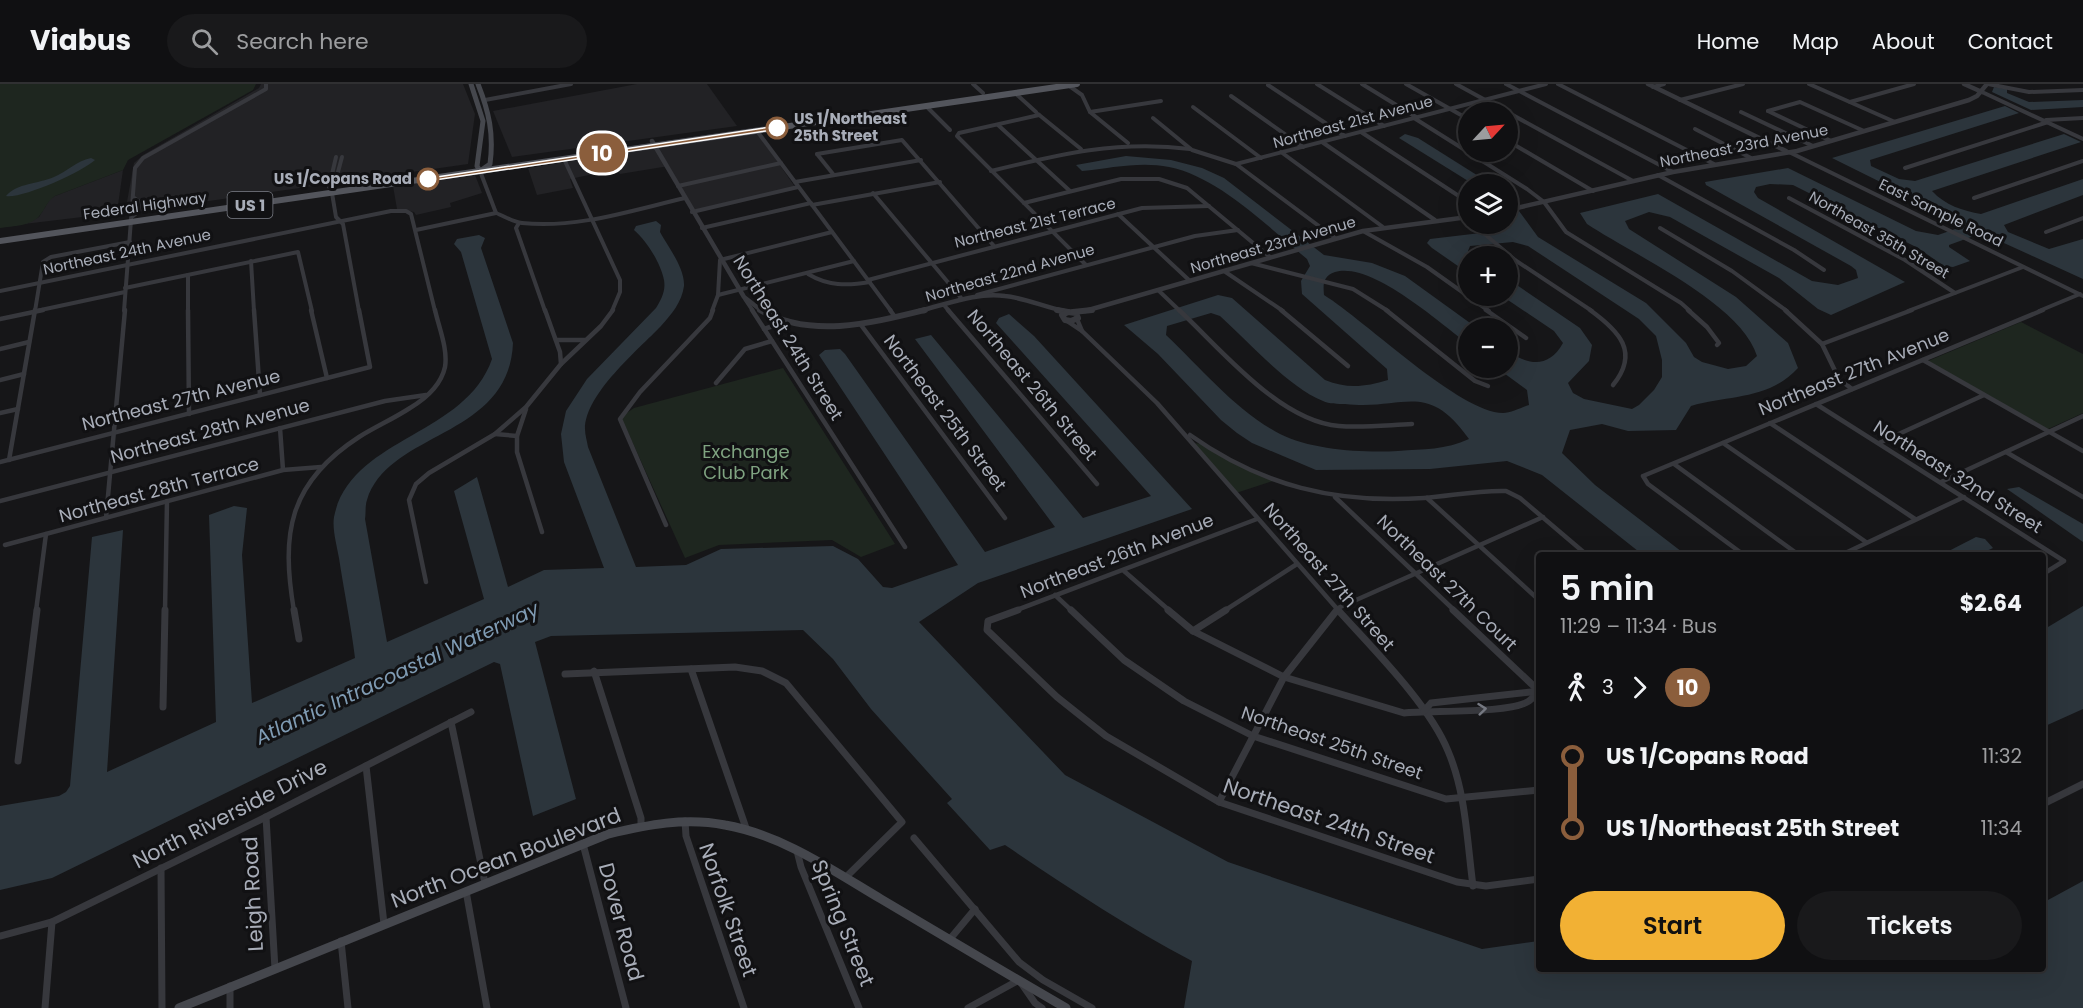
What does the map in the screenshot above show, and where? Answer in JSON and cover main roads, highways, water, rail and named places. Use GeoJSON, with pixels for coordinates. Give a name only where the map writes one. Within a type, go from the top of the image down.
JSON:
{"type":"FeatureCollection","features":[{"type":"Feature","properties":{"kind":"main road"},"geometry":{"type":"LineString","coordinates":[[471,84],[482,118],[479,169]]}},
{"type":"Feature","properties":{"kind":"main road"},"geometry":{"type":"LineString","coordinates":[[478,84],[493,125],[490,165]]}},
{"type":"Feature","properties":{"kind":"main road","name":"Federal Highway"},"geometry":{"type":"LineString","coordinates":[[0,237],[312,196],[362,183],[564,159],[748,127],[912,106],[1048,84]]}},
{"type":"Feature","properties":{"kind":"main road","name":"Federal Highway"},"geometry":{"type":"LineString","coordinates":[[925,104],[1077,84]]}},
{"type":"Feature","properties":{"kind":"main road"},"geometry":{"type":"LineString","coordinates":[[969,100],[983,93]]}},
{"type":"Feature","properties":{"kind":"main road","name":"Federal Highway"},"geometry":{"type":"LineString","coordinates":[[0,237],[29,231],[133,219],[479,169],[490,165],[757,131],[912,106]]}},
{"type":"Feature","properties":{"kind":"main road"},"geometry":{"type":"LineString","coordinates":[[482,118],[493,125]]}},
{"type":"Feature","properties":{"kind":"main road"},"geometry":{"type":"LineString","coordinates":[[757,131],[776,123]]}},
{"type":"Feature","properties":{"kind":"main road"},"geometry":{"type":"LineString","coordinates":[[733,134],[748,127]]}},
{"type":"Feature","properties":{"kind":"main road","name":"North Ocean Boulevard"},"geometry":{"type":"LineString","coordinates":[[179,1008],[583,844],[641,826],[685,821],[746,828],[797,850],[1066,1008]]}},
{"type":"Feature","properties":{"kind":"water"},"geometry":{"type":"Polygon","coordinates":[[[1994,87],[2007,89],[2007,93],[2029,102],[2083,100],[2083,107],[2031,110],[1992,92],[1994,87]]]}},
{"type":"Feature","properties":{"kind":"water"},"geometry":{"type":"Polygon","coordinates":[[[2005,106],[2019,113],[1870,160],[1871,166],[1899,179],[1915,181],[2064,134],[2081,142],[1932,191],[1955,207],[1981,214],[2083,179],[2083,195],[2004,225],[2008,232],[2049,249],[2083,239],[2083,279],[1982,233],[1949,245],[1970,261],[1953,267],[1944,266],[1918,248],[1793,185],[1770,184],[1756,187],[1754,192],[1758,198],[1905,282],[1831,315],[1818,309],[1779,278],[1670,217],[1649,212],[1625,221],[1629,229],[1736,297],[1788,343],[1798,368],[1775,386],[1762,391],[1691,406],[1676,430],[1628,431],[1602,424],[1570,430],[1562,453],[1595,485],[1682,552],[1639,552],[1542,475],[1507,461],[1430,469],[1316,470],[1252,443],[1237,433],[1221,420],[1158,354],[1124,325],[1218,295],[1232,298],[1325,380],[1349,386],[1372,384],[1388,380],[1387,369],[1302,294],[1301,281],[1310,266],[1307,259],[1224,192],[1206,181],[1169,167],[1137,165],[1082,171],[1076,165],[1126,156],[1171,160],[1202,168],[1224,178],[1324,255],[1372,263],[1405,276],[1463,318],[1458,318],[1458,336],[1386,284],[1367,276],[1350,271],[1335,272],[1325,281],[1324,295],[1439,383],[1485,409],[1503,413],[1529,405],[1527,390],[1511,378],[1518,378],[1518,357],[1531,362],[1545,360],[1551,357],[1563,343],[1554,331],[1517,306],[1518,286],[1580,328],[1592,345],[1589,361],[1568,383],[1573,393],[1584,399],[1632,409],[1639,405],[1654,390],[1662,377],[1662,360],[1656,336],[1639,319],[1528,246],[1513,242],[1458,246],[1458,266],[1432,248],[1427,243],[1430,239],[1472,234],[1518,234],[1518,210],[1538,237],[1646,303],[1686,343],[1694,357],[1702,362],[1728,369],[1746,366],[1757,356],[1747,336],[1730,317],[1683,281],[1587,224],[1580,213],[1658,194],[1812,281],[1838,285],[1858,278],[1856,270],[1706,185],[1705,182],[1788,168],[1916,231],[1938,235],[1965,224],[1832,158],[2005,106]],[[1211,313],[1167,326],[1166,335],[1234,402],[1264,425],[1293,439],[1307,444],[1338,449],[1398,451],[1452,445],[1469,439],[1440,409],[1426,403],[1366,405],[1328,403],[1309,394],[1282,374],[1220,316],[1211,313]]]}},
{"type":"Feature","properties":{"kind":"water"},"geometry":{"type":"Polygon","coordinates":[[[1405,134],[1418,138],[1475,174],[1458,175],[1399,138],[1405,134]]]}},
{"type":"Feature","properties":{"kind":"water"},"geometry":{"type":"Polygon","coordinates":[[[91,158],[95,160],[52,184],[14,196],[6,196],[22,186],[54,177],[91,158]]]}},
{"type":"Feature","properties":{"kind":"water","name":"Atlantic Intracoastal Waterway"},"geometry":{"type":"Polygon","coordinates":[[[656,221],[661,225],[660,232],[682,272],[684,286],[676,308],[665,322],[603,387],[587,416],[585,429],[588,447],[636,567],[686,565],[721,549],[833,546],[858,559],[883,587],[892,588],[958,565],[819,355],[825,350],[840,349],[845,354],[985,552],[1055,527],[915,339],[931,335],[1083,518],[1151,496],[996,323],[999,318],[1009,314],[1034,336],[1192,509],[978,583],[919,622],[1065,775],[1228,862],[1482,949],[1536,941],[1536,972],[2046,972],[2046,900],[2083,881],[2083,1008],[1184,1008],[1192,961],[1120,920],[1005,845],[990,850],[947,803],[952,799],[871,709],[833,659],[803,630],[551,636],[535,642],[576,799],[533,816],[500,664],[494,662],[52,878],[0,890],[0,806],[59,796],[70,786],[92,537],[123,530],[107,772],[216,722],[209,515],[234,506],[247,508],[242,555],[252,703],[355,658],[334,527],[334,517],[344,490],[362,470],[384,452],[458,405],[478,385],[492,359],[461,252],[454,244],[457,239],[479,235],[485,238],[481,248],[513,343],[506,374],[492,398],[471,416],[399,459],[379,477],[367,500],[365,519],[387,642],[484,599],[454,491],[477,477],[508,587],[544,570],[604,568],[564,462],[561,434],[566,411],[587,379],[656,308],[664,292],[660,267],[648,246],[634,230],[636,226],[656,221]]]}},
{"type":"Feature","properties":{"kind":"water"},"geometry":{"type":"Polygon","coordinates":[[[2019,487],[2083,524],[2083,542],[2007,489],[2019,487]]]}},
{"type":"Feature","properties":{"kind":"water"},"geometry":{"type":"Polygon","coordinates":[[[1976,537],[1985,539],[1993,548],[1984,552],[1947,552],[1976,537]]]}},
{"type":"Feature","properties":{"kind":"water"},"geometry":{"type":"Polygon","coordinates":[[[2083,606],[2083,709],[2046,726],[2046,628],[2083,606]]]}},
{"type":"Feature","properties":{"kind":"place","name":"US 1/Northeast 25th Street"},"geometry":{"type":"Point","coordinates":[777,128]}},
{"type":"Feature","properties":{"kind":"place","name":"US 1/Copans Road"},"geometry":{"type":"Point","coordinates":[428,179]}},
{"type":"Feature","properties":{"kind":"park label","name":"Exchange Club Park"},"geometry":{"type":"Point","coordinates":[746,462]}}]}
